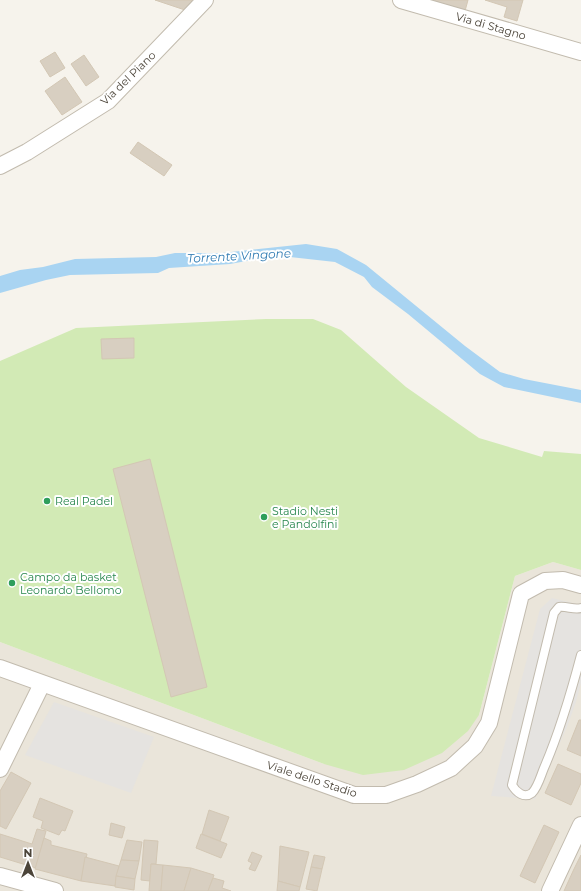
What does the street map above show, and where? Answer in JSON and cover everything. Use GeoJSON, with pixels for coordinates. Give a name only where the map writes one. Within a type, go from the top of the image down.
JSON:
{"type":"FeatureCollection","features":[{"type":"Feature","properties":{"kind":"street","name":"Via del Piano"},"geometry":{"type":"LineString","coordinates":[[0,166],[27,152],[108,100],[205,0]]}},
{"type":"Feature","properties":{"kind":"street","name":"Via di Stagno"},"geometry":{"type":"LineString","coordinates":[[401,0],[581,52]]}},
{"type":"Feature","properties":{"kind":"street","name":"Viale dello Stadio"},"geometry":{"type":"LineString","coordinates":[[0,668],[354,795],[386,795],[417,784],[451,768],[475,746],[489,723],[521,594],[544,581],[563,580],[581,585]]}},
{"type":"Feature","properties":{"kind":"street"},"geometry":{"type":"LineString","coordinates":[[0,769],[42,684]]}},
{"type":"Feature","properties":{"kind":"street"},"geometry":{"type":"LineString","coordinates":[[550,891],[581,825]]}},
{"type":"Feature","properties":{"kind":"street"},"geometry":{"type":"LineString","coordinates":[[0,876],[36,889],[55,891]]}},
{"type":"Feature","properties":{"kind":"lane"},"geometry":{"type":"LineString","coordinates":[[581,608],[577,609],[567,606],[559,607],[554,613],[512,785],[515,791],[521,794],[527,795],[532,793],[555,742],[570,698],[581,655]]}},
{"type":"Feature","properties":{"kind":"shaded area"},"geometry":{"type":"Polygon","coordinates":[[[553,562],[581,570],[581,891],[0,891],[0,642],[324,764],[479,715],[515,576],[553,562]]]}},
{"type":"Feature","properties":{"kind":"shaded area"},"geometry":{"type":"Polygon","coordinates":[[[552,598],[581,605],[581,683],[576,702],[567,727],[535,799],[491,796],[540,609],[552,598]]]}},
{"type":"Feature","properties":{"kind":"shaded area"},"geometry":{"type":"Polygon","coordinates":[[[54,702],[154,737],[131,793],[25,755],[54,702]]]}},
{"type":"Feature","properties":{"kind":"green space","name":"Stadio Nesti e Pandolfini"},"geometry":{"type":"Polygon","coordinates":[[[266,319],[313,319],[341,330],[406,387],[479,438],[542,457],[544,451],[581,454],[581,570],[553,562],[515,576],[479,715],[468,731],[442,753],[404,770],[363,775],[324,764],[0,642],[0,361],[76,328],[266,319]]]}},
{"type":"Feature","properties":{"kind":"water","name":"Torrente Vingone"},"geometry":{"type":"Polygon","coordinates":[[[306,244],[337,249],[366,265],[465,346],[500,372],[524,379],[581,390],[581,403],[504,387],[480,374],[408,314],[372,287],[364,277],[335,262],[290,257],[262,258],[230,264],[169,268],[158,273],[70,275],[0,293],[0,276],[20,270],[43,267],[75,259],[156,257],[175,253],[222,253],[306,244]]]}},
{"type":"Feature","properties":{"kind":"building"},"geometry":{"type":"Polygon","coordinates":[[[155,0],[192,0],[188,11],[155,0]]]}},
{"type":"Feature","properties":{"kind":"building"},"geometry":{"type":"Polygon","coordinates":[[[432,0],[468,0],[465,11],[432,0]]]}},
{"type":"Feature","properties":{"kind":"building"},"geometry":{"type":"Polygon","coordinates":[[[485,0],[523,0],[517,21],[504,17],[507,7],[485,0]]]}},
{"type":"Feature","properties":{"kind":"building"},"geometry":{"type":"Polygon","coordinates":[[[55,52],[65,68],[50,77],[40,61],[55,52]]]}},
{"type":"Feature","properties":{"kind":"building"},"geometry":{"type":"Polygon","coordinates":[[[84,55],[99,77],[86,86],[71,64],[84,55]]]}},
{"type":"Feature","properties":{"kind":"building"},"geometry":{"type":"Polygon","coordinates":[[[65,77],[82,102],[62,115],[45,91],[65,77]]]}},
{"type":"Feature","properties":{"kind":"building"},"geometry":{"type":"Polygon","coordinates":[[[138,142],[172,165],[164,176],[130,153],[138,142]]]}},
{"type":"Feature","properties":{"kind":"building"},"geometry":{"type":"Polygon","coordinates":[[[134,338],[134,358],[102,359],[101,339],[134,338]]]}},
{"type":"Feature","properties":{"kind":"building"},"geometry":{"type":"Polygon","coordinates":[[[150,459],[207,687],[171,697],[113,469],[150,459]]]}},
{"type":"Feature","properties":{"kind":"building"},"geometry":{"type":"Polygon","coordinates":[[[579,720],[581,720],[581,756],[567,750],[579,720]]]}},
{"type":"Feature","properties":{"kind":"building"},"geometry":{"type":"Polygon","coordinates":[[[558,764],[581,774],[581,783],[571,805],[545,793],[558,764]]]}},
{"type":"Feature","properties":{"kind":"building"},"geometry":{"type":"Polygon","coordinates":[[[11,772],[31,783],[6,829],[0,826],[0,791],[11,772]]]}},
{"type":"Feature","properties":{"kind":"building"},"geometry":{"type":"Polygon","coordinates":[[[40,798],[73,811],[65,831],[62,830],[59,835],[41,828],[43,821],[33,817],[40,798]]]}},
{"type":"Feature","properties":{"kind":"building"},"geometry":{"type":"Polygon","coordinates":[[[209,810],[229,817],[220,841],[202,834],[209,810]]]}},
{"type":"Feature","properties":{"kind":"building"},"geometry":{"type":"Polygon","coordinates":[[[111,823],[125,827],[122,838],[109,835],[111,823]]]}},
{"type":"Feature","properties":{"kind":"building"},"geometry":{"type":"Polygon","coordinates":[[[544,825],[559,832],[535,883],[520,876],[544,825]]]}},
{"type":"Feature","properties":{"kind":"building"},"geometry":{"type":"Polygon","coordinates":[[[37,829],[46,831],[36,868],[0,857],[0,834],[32,844],[37,829]]]}},
{"type":"Feature","properties":{"kind":"building"},"geometry":{"type":"Polygon","coordinates":[[[201,834],[227,844],[221,858],[196,848],[201,834]]]}},
{"type":"Feature","properties":{"kind":"building"},"geometry":{"type":"Polygon","coordinates":[[[44,838],[51,841],[51,845],[87,854],[81,881],[35,869],[44,838]]]}},
{"type":"Feature","properties":{"kind":"building"},"geometry":{"type":"Polygon","coordinates":[[[127,840],[142,842],[139,861],[121,860],[127,840]]]}},
{"type":"Feature","properties":{"kind":"building"},"geometry":{"type":"Polygon","coordinates":[[[144,840],[158,841],[156,864],[151,864],[150,881],[141,880],[144,840]]]}},
{"type":"Feature","properties":{"kind":"building"},"geometry":{"type":"Polygon","coordinates":[[[280,846],[309,852],[300,887],[278,881],[280,846]]]}},
{"type":"Feature","properties":{"kind":"building"},"geometry":{"type":"Polygon","coordinates":[[[252,852],[262,856],[255,871],[249,869],[252,863],[248,861],[252,852]]]}},
{"type":"Feature","properties":{"kind":"building"},"geometry":{"type":"Polygon","coordinates":[[[314,855],[325,857],[322,869],[311,867],[314,855]]]}},
{"type":"Feature","properties":{"kind":"building"},"geometry":{"type":"Polygon","coordinates":[[[581,855],[581,891],[564,891],[574,869],[581,855]]]}},
{"type":"Feature","properties":{"kind":"building"},"geometry":{"type":"Polygon","coordinates":[[[85,857],[119,866],[115,886],[81,881],[85,857]]]}},
{"type":"Feature","properties":{"kind":"building"},"geometry":{"type":"Polygon","coordinates":[[[121,860],[139,861],[135,879],[116,876],[121,860]]]}},
{"type":"Feature","properties":{"kind":"building"},"geometry":{"type":"Polygon","coordinates":[[[151,864],[163,865],[161,891],[149,891],[151,864]]]}},
{"type":"Feature","properties":{"kind":"building"},"geometry":{"type":"Polygon","coordinates":[[[163,865],[191,868],[184,891],[161,891],[163,865]]]}},
{"type":"Feature","properties":{"kind":"building"},"geometry":{"type":"Polygon","coordinates":[[[311,867],[322,869],[317,891],[306,889],[311,867]]]}},
{"type":"Feature","properties":{"kind":"building"},"geometry":{"type":"Polygon","coordinates":[[[191,868],[214,875],[208,891],[184,891],[191,868]]]}},
{"type":"Feature","properties":{"kind":"building"},"geometry":{"type":"Polygon","coordinates":[[[116,876],[135,879],[134,890],[115,887],[116,876]]]}},
{"type":"Feature","properties":{"kind":"building"},"geometry":{"type":"Polygon","coordinates":[[[213,878],[224,881],[222,888],[231,891],[208,891],[213,878]]]}},
{"type":"Feature","properties":{"kind":"building"},"geometry":{"type":"Polygon","coordinates":[[[278,881],[300,887],[299,891],[277,891],[278,881]]]}},
{"type":"Feature","properties":{"kind":"place","name":"Real Padel"},"geometry":{"type":"Point","coordinates":[47,501]}},
{"type":"Feature","properties":{"kind":"place","name":"Stadio Nesti e Pandolfini"},"geometry":{"type":"Point","coordinates":[264,517]}},
{"type":"Feature","properties":{"kind":"place","name":"Campo da basket Leonardo Bellomo"},"geometry":{"type":"Point","coordinates":[12,583]}}]}
